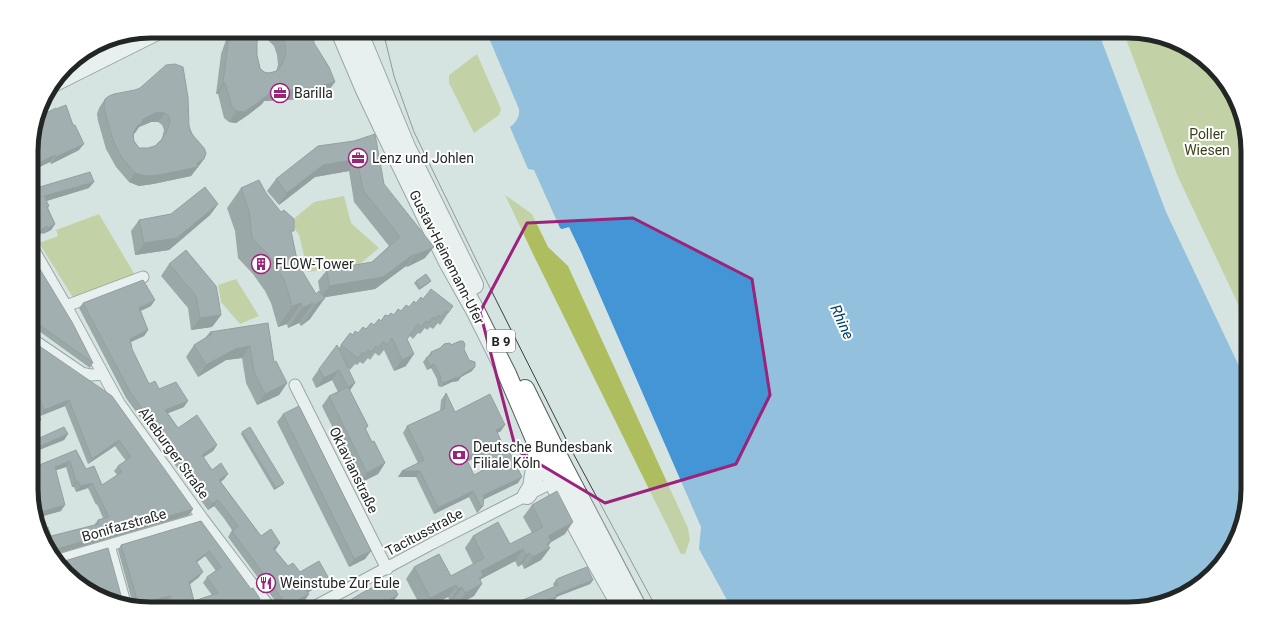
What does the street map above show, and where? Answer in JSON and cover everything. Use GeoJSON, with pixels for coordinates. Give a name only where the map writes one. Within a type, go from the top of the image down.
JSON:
{"type":"FeatureCollection","features":[{"type":"Feature","properties":{"kind":"main road","name":"Gustav-Heinemann-Ufer"},"geometry":{"type":"LineString","coordinates":[[343,38],[365,90],[447,260],[475,310],[507,374],[538,450],[553,482],[619,602]]}},
{"type":"Feature","properties":{"kind":"main road","name":"Gustav-Heinemann-Ufer"},"geometry":{"type":"LineString","coordinates":[[361,38],[406,147],[562,464],[634,602]]}},
{"type":"Feature","properties":{"kind":"main road"},"geometry":{"type":"LineString","coordinates":[[527,495],[532,487],[538,450]]}},
{"type":"Feature","properties":{"kind":"street"},"geometry":{"type":"LineString","coordinates":[[64,78],[145,38]]}},
{"type":"Feature","properties":{"kind":"street","name":"Alteburger Straße"},"geometry":{"type":"LineString","coordinates":[[38,257],[119,404],[266,602]]}},
{"type":"Feature","properties":{"kind":"street"},"geometry":{"type":"LineString","coordinates":[[66,306],[143,277]]}},
{"type":"Feature","properties":{"kind":"street"},"geometry":{"type":"LineString","coordinates":[[38,343],[82,373],[91,375],[103,374]]}},
{"type":"Feature","properties":{"kind":"street","name":"Oktavianstraße"},"geometry":{"type":"LineString","coordinates":[[295,385],[387,568]]}},
{"type":"Feature","properties":{"kind":"street","name":"Tacitusstraße"},"geometry":{"type":"LineString","coordinates":[[323,602],[553,482]]}},
{"type":"Feature","properties":{"kind":"street","name":"Bonifazstraße"},"geometry":{"type":"LineString","coordinates":[[62,559],[202,518]]}},
{"type":"Feature","properties":{"kind":"street"},"geometry":{"type":"LineString","coordinates":[[109,545],[124,599]]}},
{"type":"Feature","properties":{"kind":"highlighted area"},"geometry":{"type":"Polygon","coordinates":[[[633,218],[752,279],[770,395],[736,464],[605,503],[516,450],[480,312],[527,223],[633,218]]]}},
{"type":"Feature","properties":{"kind":"green space","name":"Poller Wiesen"},"geometry":{"type":"Polygon","coordinates":[[[1126,38],[1150,40],[1185,53],[1197,61],[1218,82],[1226,94],[1232,108],[1240,136],[1241,151],[1241,310],[1178,177],[1126,38]]]}},
{"type":"Feature","properties":{"kind":"green space"},"geometry":{"type":"Polygon","coordinates":[[[477,54],[501,109],[499,115],[474,133],[449,83],[449,75],[477,54]]]}},
{"type":"Feature","properties":{"kind":"green space"},"geometry":{"type":"Polygon","coordinates":[[[505,195],[532,214],[548,247],[568,266],[688,528],[690,540],[685,554],[681,554],[505,195]]]}},
{"type":"Feature","properties":{"kind":"green space"},"geometry":{"type":"Polygon","coordinates":[[[344,196],[351,223],[379,248],[360,264],[308,272],[299,235],[290,222],[314,202],[344,196]]]}},
{"type":"Feature","properties":{"kind":"green space"},"geometry":{"type":"Polygon","coordinates":[[[99,214],[135,275],[74,299],[39,243],[58,236],[56,230],[99,214]]]}},
{"type":"Feature","properties":{"kind":"green space"},"geometry":{"type":"Polygon","coordinates":[[[236,279],[259,316],[240,324],[221,302],[218,285],[236,279]]]}},
{"type":"Feature","properties":{"kind":"water","name":"Rhine"},"geometry":{"type":"Polygon","coordinates":[[[489,38],[1101,38],[1166,212],[1241,370],[1240,504],[1235,525],[1222,552],[1203,574],[1191,583],[1164,596],[1136,602],[728,602],[699,549],[701,527],[581,252],[569,227],[562,229],[560,228],[534,170],[528,169],[510,127],[517,119],[519,109],[489,38]]]}},
{"type":"Feature","properties":{"kind":"building"},"geometry":{"type":"Polygon","coordinates":[[[230,38],[258,38],[257,55],[260,68],[264,72],[269,73],[277,71],[286,54],[285,44],[282,38],[314,38],[314,43],[329,67],[335,82],[312,88],[269,91],[270,93],[244,112],[237,111],[232,107],[225,83],[223,83],[230,38]]]}},
{"type":"Feature","properties":{"kind":"building"},"geometry":{"type":"Polygon","coordinates":[[[175,64],[183,67],[188,97],[189,126],[191,133],[204,148],[206,153],[204,159],[197,163],[198,167],[159,175],[146,176],[135,173],[122,158],[113,140],[105,112],[105,99],[114,94],[140,88],[166,65],[175,64]],[[157,112],[143,119],[141,124],[135,129],[133,135],[134,141],[139,148],[155,146],[162,139],[168,129],[170,121],[169,116],[165,113],[157,112]]]}},
{"type":"Feature","properties":{"kind":"building"},"geometry":{"type":"Polygon","coordinates":[[[66,105],[73,125],[75,125],[84,144],[38,164],[38,143],[42,122],[45,113],[66,105]]]}},
{"type":"Feature","properties":{"kind":"building"},"geometry":{"type":"Polygon","coordinates":[[[375,134],[384,184],[434,247],[415,255],[414,254],[383,277],[329,286],[327,270],[372,262],[400,237],[363,190],[357,159],[323,165],[287,193],[276,179],[318,146],[354,141],[375,134]]]}},
{"type":"Feature","properties":{"kind":"building"},"geometry":{"type":"Polygon","coordinates":[[[90,172],[94,182],[44,196],[49,206],[47,207],[55,224],[48,228],[47,226],[40,231],[38,228],[38,188],[90,172]]]}},
{"type":"Feature","properties":{"kind":"building"},"geometry":{"type":"Polygon","coordinates":[[[259,180],[266,193],[281,212],[284,210],[294,219],[294,231],[291,231],[296,255],[301,269],[316,294],[319,291],[325,298],[315,305],[313,303],[302,308],[302,303],[292,306],[285,282],[279,271],[268,254],[252,238],[249,211],[241,188],[259,180]]]}},
{"type":"Feature","properties":{"kind":"building"},"geometry":{"type":"Polygon","coordinates":[[[205,187],[218,204],[177,238],[144,243],[139,220],[171,214],[205,187]]]}},
{"type":"Feature","properties":{"kind":"building"},"geometry":{"type":"Polygon","coordinates":[[[186,250],[216,286],[221,315],[200,318],[196,296],[169,264],[186,250]]]}},
{"type":"Feature","properties":{"kind":"building"},"geometry":{"type":"Polygon","coordinates":[[[38,266],[72,322],[93,363],[38,324],[38,266]]]}},
{"type":"Feature","properties":{"kind":"building"},"geometry":{"type":"Polygon","coordinates":[[[426,274],[431,281],[420,288],[416,281],[426,274]]]}},
{"type":"Feature","properties":{"kind":"building"},"geometry":{"type":"Polygon","coordinates":[[[143,280],[155,300],[139,308],[148,330],[130,339],[132,349],[149,384],[155,381],[159,389],[176,382],[188,401],[165,410],[178,428],[197,415],[217,445],[202,455],[212,470],[221,463],[228,474],[219,480],[261,536],[271,529],[280,543],[273,548],[288,566],[293,563],[300,572],[319,561],[328,577],[306,590],[309,594],[294,602],[284,602],[232,531],[238,526],[227,511],[218,500],[212,504],[130,392],[83,303],[143,280]]]}},
{"type":"Feature","properties":{"kind":"building"},"geometry":{"type":"Polygon","coordinates":[[[431,289],[453,306],[448,313],[446,311],[441,317],[438,315],[436,319],[433,317],[428,323],[426,321],[421,327],[418,324],[407,339],[414,354],[402,360],[392,338],[387,345],[383,342],[378,348],[376,346],[371,352],[368,350],[366,354],[363,352],[358,358],[341,345],[350,333],[353,335],[355,331],[358,333],[363,327],[366,329],[371,323],[374,325],[379,319],[381,321],[385,315],[388,316],[391,313],[394,315],[398,309],[401,311],[406,305],[409,307],[414,301],[416,303],[421,297],[423,299],[431,289]]]}},
{"type":"Feature","properties":{"kind":"building"},"geometry":{"type":"Polygon","coordinates":[[[268,323],[274,362],[276,361],[287,383],[265,394],[254,372],[250,346],[235,349],[206,365],[194,345],[212,334],[210,332],[268,323]]]}},
{"type":"Feature","properties":{"kind":"building"},"geometry":{"type":"Polygon","coordinates":[[[463,341],[465,344],[464,349],[469,360],[475,362],[475,367],[463,374],[461,377],[444,383],[441,382],[440,375],[434,364],[430,366],[426,358],[432,354],[431,352],[440,348],[444,344],[450,343],[451,345],[463,341]]]}},
{"type":"Feature","properties":{"kind":"building"},"geometry":{"type":"Polygon","coordinates":[[[38,345],[112,396],[193,509],[56,550],[44,525],[39,504],[38,466],[76,450],[86,469],[94,466],[102,485],[122,472],[118,466],[131,457],[119,440],[92,459],[69,400],[44,410],[38,394],[38,345]],[[70,461],[55,467],[65,505],[41,512],[46,528],[48,527],[51,536],[99,524],[98,520],[109,517],[92,483],[80,486],[78,481],[76,482],[70,461]]]}},
{"type":"Feature","properties":{"kind":"building"},"geometry":{"type":"Polygon","coordinates":[[[337,345],[355,383],[348,387],[339,370],[324,378],[319,369],[337,345]]]}},
{"type":"Feature","properties":{"kind":"building"},"geometry":{"type":"Polygon","coordinates":[[[348,387],[368,426],[365,428],[372,442],[374,441],[385,463],[367,473],[329,396],[348,387]]]}},
{"type":"Feature","properties":{"kind":"building","name":"Deutsche Bundesbank Filiale Köln"},"geometry":{"type":"Polygon","coordinates":[[[446,393],[455,412],[490,394],[505,425],[496,430],[504,447],[506,445],[522,477],[484,495],[483,506],[481,507],[473,491],[438,508],[420,471],[402,471],[424,460],[407,426],[444,409],[446,393]],[[483,450],[466,458],[474,475],[490,467],[483,450]]]}},
{"type":"Feature","properties":{"kind":"building"},"geometry":{"type":"Polygon","coordinates":[[[299,406],[371,551],[354,559],[283,414],[299,406]]]}},
{"type":"Feature","properties":{"kind":"building"},"geometry":{"type":"Polygon","coordinates":[[[38,412],[41,420],[38,421],[38,412]]]}},
{"type":"Feature","properties":{"kind":"building"},"geometry":{"type":"Polygon","coordinates":[[[64,427],[68,434],[38,447],[38,439],[64,427]]]}},
{"type":"Feature","properties":{"kind":"building"},"geometry":{"type":"Polygon","coordinates":[[[250,427],[284,483],[276,488],[242,432],[250,427]]]}},
{"type":"Feature","properties":{"kind":"building"},"geometry":{"type":"Polygon","coordinates":[[[557,491],[573,522],[548,536],[551,541],[547,544],[550,548],[532,557],[530,553],[526,555],[523,549],[481,571],[483,576],[479,578],[482,584],[465,593],[462,587],[458,589],[456,585],[430,598],[414,567],[439,554],[451,576],[484,558],[473,536],[498,522],[510,544],[543,527],[532,505],[557,491]]]}},
{"type":"Feature","properties":{"kind":"building"},"geometry":{"type":"Polygon","coordinates":[[[201,521],[251,589],[253,588],[260,602],[172,602],[170,596],[153,600],[154,602],[151,602],[134,601],[136,596],[121,545],[201,521]],[[209,551],[196,561],[203,572],[189,582],[194,601],[218,593],[207,577],[221,567],[209,551]]]}},
{"type":"Feature","properties":{"kind":"building"},"geometry":{"type":"Polygon","coordinates":[[[108,548],[122,598],[88,583],[76,574],[64,561],[108,548]]]}},
{"type":"Feature","properties":{"kind":"building"},"geometry":{"type":"Polygon","coordinates":[[[587,567],[593,580],[556,595],[557,597],[547,600],[548,602],[518,602],[558,585],[556,580],[587,567]]]}},
{"type":"Feature","properties":{"kind":"building"},"geometry":{"type":"Polygon","coordinates":[[[390,578],[398,595],[385,602],[347,602],[390,578]]]}},
{"type":"Feature","properties":{"kind":"tram line"},"geometry":{"type":"LineString","coordinates":[[385,38],[394,76],[414,132],[573,453],[653,602]]}},
{"type":"Feature","properties":{"kind":"tram line"},"geometry":{"type":"LineString","coordinates":[[586,489],[645,602]]}},
{"type":"Feature","properties":{"kind":"place","name":"Barilla"},"geometry":{"type":"Point","coordinates":[280,93]}},
{"type":"Feature","properties":{"kind":"place","name":"Lenz und Johlen"},"geometry":{"type":"Point","coordinates":[358,158]}},
{"type":"Feature","properties":{"kind":"place","name":"FLOW-Tower"},"geometry":{"type":"Point","coordinates":[261,264]}},
{"type":"Feature","properties":{"kind":"place","name":"Deutsche Bundesbank Filiale Köln"},"geometry":{"type":"Point","coordinates":[459,455]}},
{"type":"Feature","properties":{"kind":"place","name":"Weinstube Zur Eule"},"geometry":{"type":"Point","coordinates":[266,583]}}]}
